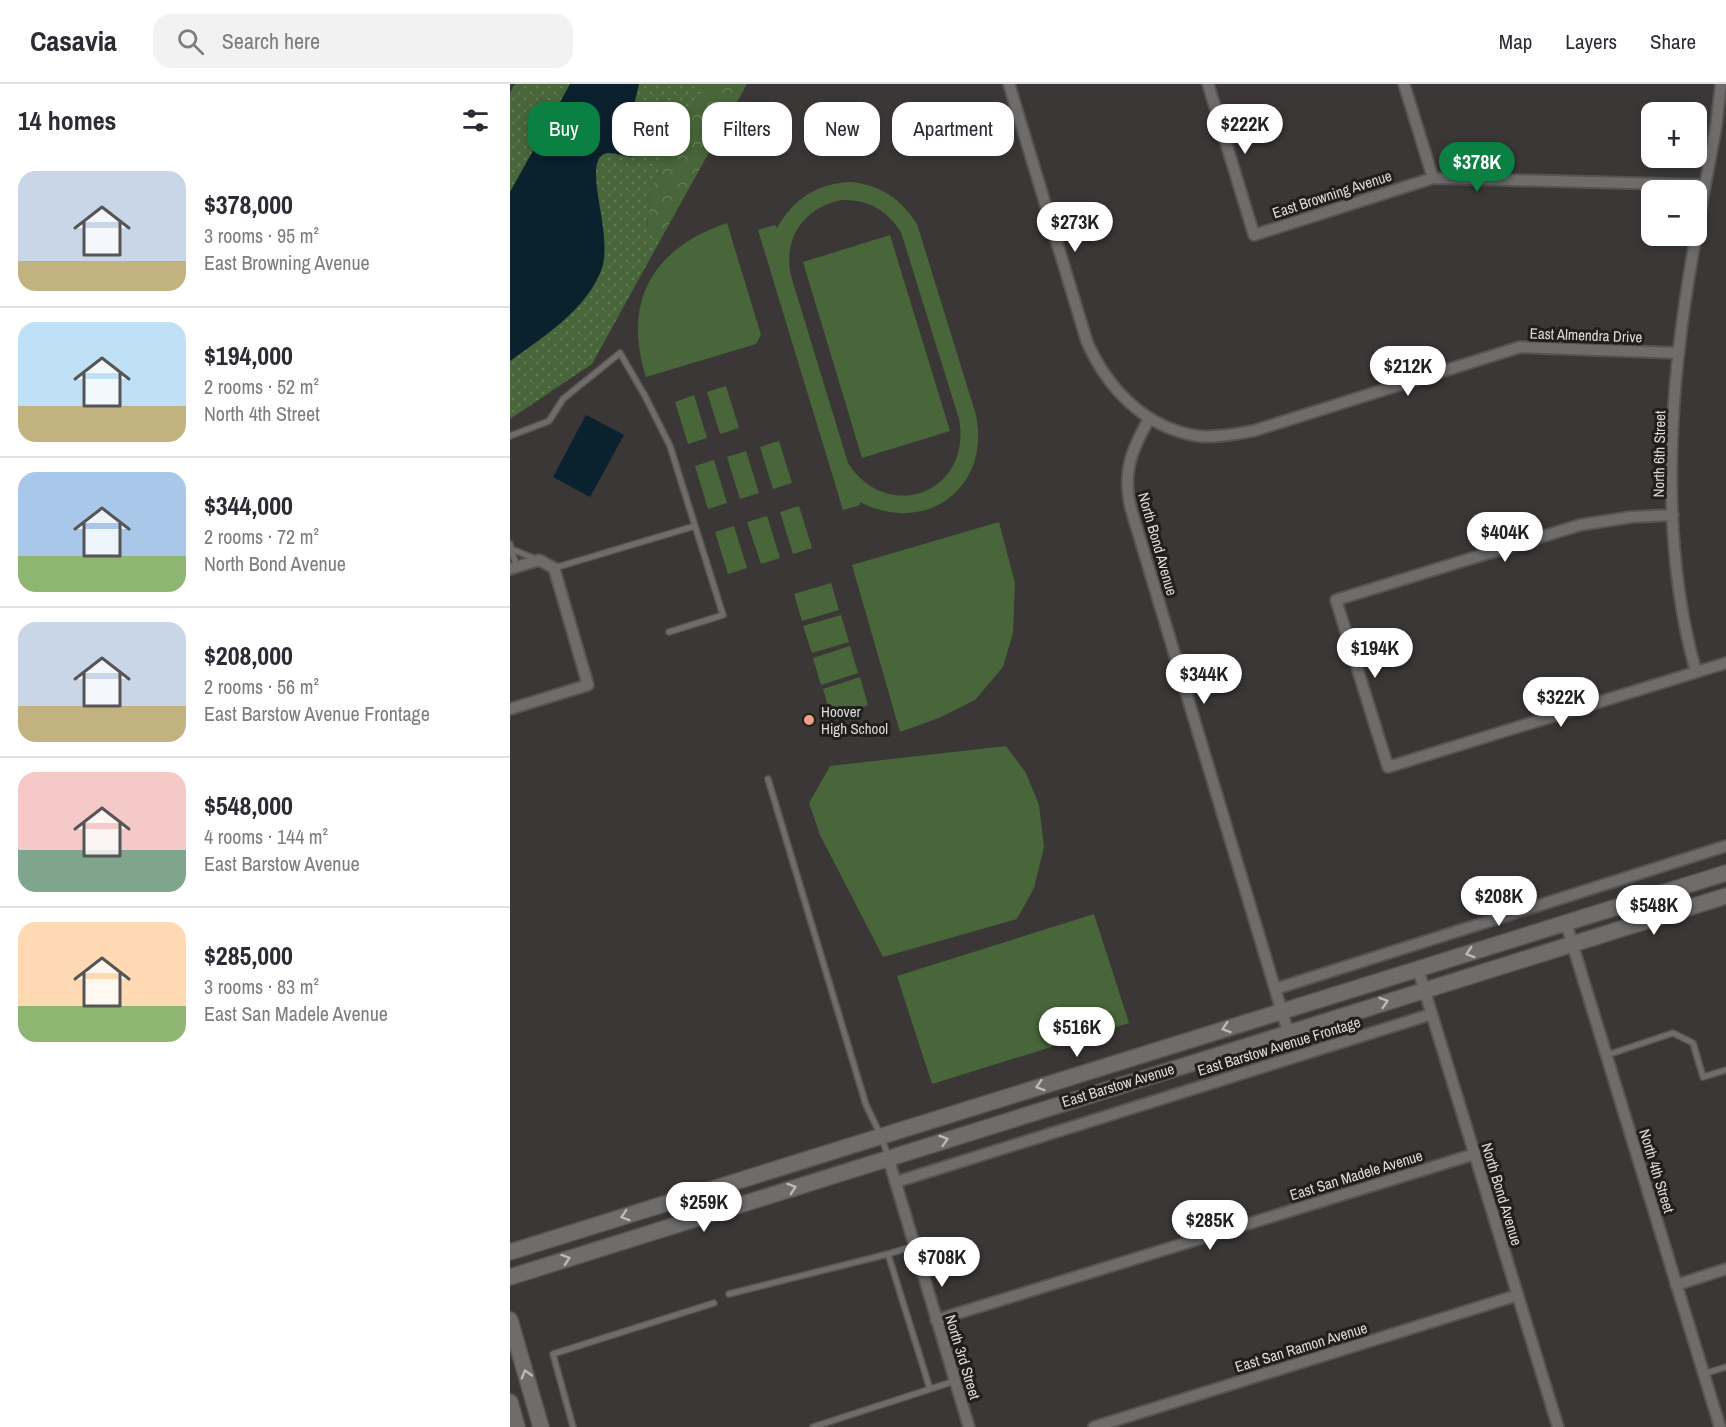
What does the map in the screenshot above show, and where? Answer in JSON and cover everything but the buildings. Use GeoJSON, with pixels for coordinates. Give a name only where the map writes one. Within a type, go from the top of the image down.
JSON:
{"type":"FeatureCollection","features":[{"type":"Feature","properties":{"kind":"main road","name":"East Barstow Avenue"},"geometry":{"type":"LineString","coordinates":[[510,1252],[1726,873]]}},
{"type":"Feature","properties":{"kind":"main road","name":"East Barstow Avenue"},"geometry":{"type":"LineString","coordinates":[[510,1277],[1726,896]]}},
{"type":"Feature","properties":{"kind":"main road"},"geometry":{"type":"LineString","coordinates":[[510,1320],[542,1427]]}},
{"type":"Feature","properties":{"kind":"main road"},"geometry":{"type":"LineString","coordinates":[[510,1402],[518,1427]]}},
{"type":"Feature","properties":{"kind":"street"},"geometry":{"type":"LineString","coordinates":[[1009,84],[1087,342],[1098,365],[1111,384],[1149,419]]}},
{"type":"Feature","properties":{"kind":"street","name":"East Browning Avenue"},"geometry":{"type":"LineString","coordinates":[[1208,84],[1254,235],[1433,178],[1641,183]]}},
{"type":"Feature","properties":{"kind":"street"},"geometry":{"type":"LineString","coordinates":[[1404,84],[1433,178]]}},
{"type":"Feature","properties":{"kind":"street","name":"North 6th Street"},"geometry":{"type":"LineString","coordinates":[[1707,180],[1721,84]]}},
{"type":"Feature","properties":{"kind":"street","name":"North 6th Street"},"geometry":{"type":"LineString","coordinates":[[1694,246],[1679,353],[1673,432],[1673,515],[1677,579],[1696,672]]}},
{"type":"Feature","properties":{"kind":"street","name":"East Almendra Drive"},"geometry":{"type":"LineString","coordinates":[[1149,419],[1199,436],[1221,436],[1253,431],[1520,347],[1679,353]]}},
{"type":"Feature","properties":{"kind":"street","name":"North Bond Avenue"},"geometry":{"type":"LineString","coordinates":[[1149,419],[1132,452],[1127,472],[1127,492],[1288,1032]]}},
{"type":"Feature","properties":{"kind":"street"},"geometry":{"type":"LineString","coordinates":[[1673,515],[1631,517],[1580,525],[1336,600],[1388,767],[1726,663]]}},
{"type":"Feature","properties":{"kind":"street"},"geometry":{"type":"LineString","coordinates":[[510,709],[588,685],[554,568],[540,560],[513,568]]}},
{"type":"Feature","properties":{"kind":"street"},"geometry":{"type":"LineString","coordinates":[[1275,989],[1726,846]]}},
{"type":"Feature","properties":{"kind":"street","name":"North 4th Street"},"geometry":{"type":"LineString","coordinates":[[1566,923],[1720,1427]]}},
{"type":"Feature","properties":{"kind":"street","name":"North Bond Avenue"},"geometry":{"type":"LineString","coordinates":[[1418,969],[1558,1427]]}},
{"type":"Feature","properties":{"kind":"street","name":"East Barstow Avenue Frontage"},"geometry":{"type":"LineString","coordinates":[[896,1182],[1432,1014]]}},
{"type":"Feature","properties":{"kind":"street","name":"East San Madele Avenue"},"geometry":{"type":"LineString","coordinates":[[936,1320],[1474,1154]]}},
{"type":"Feature","properties":{"kind":"street","name":"North 3rd Street"},"geometry":{"type":"LineString","coordinates":[[888,1157],[969,1427]]}},
{"type":"Feature","properties":{"kind":"street"},"geometry":{"type":"LineString","coordinates":[[1676,1285],[1726,1269]]}},
{"type":"Feature","properties":{"kind":"street","name":"East San Ramon Avenue"},"geometry":{"type":"LineString","coordinates":[[1094,1427],[1518,1295]]}},
{"type":"Feature","properties":{"kind":"lane"},"geometry":{"type":"LineString","coordinates":[[510,436],[549,422],[563,399],[620,353],[645,396],[670,447],[723,615],[669,632]]}},
{"type":"Feature","properties":{"kind":"lane"},"geometry":{"type":"LineString","coordinates":[[554,568],[695,526]]}},
{"type":"Feature","properties":{"kind":"lane"},"geometry":{"type":"LineString","coordinates":[[511,546],[540,560]]}},
{"type":"Feature","properties":{"kind":"lane"},"geometry":{"type":"LineString","coordinates":[[511,546],[513,568]]}},
{"type":"Feature","properties":{"kind":"lane"},"geometry":{"type":"LineString","coordinates":[[768,778],[866,1105],[888,1157]]}},
{"type":"Feature","properties":{"kind":"lane"},"geometry":{"type":"LineString","coordinates":[[1607,1055],[1673,1033],[1693,1043],[1704,1077],[1726,1070]]}},
{"type":"Feature","properties":{"kind":"lane"},"geometry":{"type":"LineString","coordinates":[[729,1294],[914,1246]]}},
{"type":"Feature","properties":{"kind":"lane"},"geometry":{"type":"LineString","coordinates":[[888,1254],[930,1389]]}},
{"type":"Feature","properties":{"kind":"lane"},"geometry":{"type":"LineString","coordinates":[[573,1427],[553,1353],[714,1303]]}},
{"type":"Feature","properties":{"kind":"lane"},"geometry":{"type":"LineString","coordinates":[[1703,1374],[1726,1367]]}},
{"type":"Feature","properties":{"kind":"lane"},"geometry":{"type":"LineString","coordinates":[[813,1427],[955,1382]]}},
{"type":"Feature","properties":{"kind":"green space"},"geometry":{"type":"Polygon","coordinates":[[[515,84],[706,84],[690,114],[690,102],[612,102],[612,156],[668,156],[651,187],[647,227],[662,237],[592,364],[510,419],[510,93],[515,84]]]}},
{"type":"Feature","properties":{"kind":"green space"},"geometry":{"type":"Polygon","coordinates":[[[706,84],[747,84],[737,102],[702,102],[702,156],[707,156],[662,237],[647,228],[651,187],[668,156],[690,156],[690,114],[706,84]]]}},
{"type":"Feature","properties":{"kind":"green space"},"geometry":{"type":"Polygon","coordinates":[[[852,182],[882,190],[904,207],[917,224],[976,415],[978,441],[973,464],[963,484],[948,499],[930,509],[908,513],[885,511],[860,502],[860,505],[843,510],[758,230],[775,225],[777,228],[791,208],[808,194],[828,185],[852,182]],[[851,200],[828,204],[806,218],[793,238],[789,262],[791,276],[848,463],[865,482],[884,493],[904,496],[924,492],[941,481],[953,465],[960,444],[959,419],[901,232],[890,218],[876,207],[851,200]]]}},
{"type":"Feature","properties":{"kind":"green space"},"geometry":{"type":"Polygon","coordinates":[[[727,223],[761,335],[756,344],[646,377],[640,350],[638,324],[642,301],[650,281],[663,263],[680,247],[701,234],[727,223]]]}},
{"type":"Feature","properties":{"kind":"green space"},"geometry":{"type":"Polygon","coordinates":[[[890,235],[950,431],[862,458],[803,262],[890,235]]]}},
{"type":"Feature","properties":{"kind":"green space"},"geometry":{"type":"Polygon","coordinates":[[[726,386],[739,428],[720,434],[707,392],[726,386]]]}},
{"type":"Feature","properties":{"kind":"green space"},"geometry":{"type":"Polygon","coordinates":[[[694,395],[707,438],[688,444],[675,402],[694,395]]]}},
{"type":"Feature","properties":{"kind":"green space"},"geometry":{"type":"Polygon","coordinates":[[[779,441],[792,483],[773,489],[760,447],[779,441]]]}},
{"type":"Feature","properties":{"kind":"green space"},"geometry":{"type":"Polygon","coordinates":[[[746,451],[759,493],[740,499],[727,457],[746,451]]]}},
{"type":"Feature","properties":{"kind":"green space"},"geometry":{"type":"Polygon","coordinates":[[[714,460],[727,503],[708,509],[695,466],[714,460]]]}},
{"type":"Feature","properties":{"kind":"green space"},"geometry":{"type":"Polygon","coordinates":[[[799,506],[812,548],[793,554],[780,512],[799,506]]]}},
{"type":"Feature","properties":{"kind":"green space"},"geometry":{"type":"Polygon","coordinates":[[[767,516],[780,558],[761,564],[747,522],[767,516]]]}},
{"type":"Feature","properties":{"kind":"green space"},"geometry":{"type":"Polygon","coordinates":[[[999,522],[1015,583],[1013,633],[1003,667],[975,700],[939,718],[900,732],[852,565],[999,522]]]}},
{"type":"Feature","properties":{"kind":"green space"},"geometry":{"type":"Polygon","coordinates":[[[734,526],[747,568],[728,574],[715,532],[734,526]]]}},
{"type":"Feature","properties":{"kind":"green space"},"geometry":{"type":"Polygon","coordinates":[[[831,583],[839,610],[802,621],[794,594],[831,583]]]}},
{"type":"Feature","properties":{"kind":"green space"},"geometry":{"type":"Polygon","coordinates":[[[841,615],[849,642],[812,653],[803,626],[841,615]]]}},
{"type":"Feature","properties":{"kind":"green space"},"geometry":{"type":"Polygon","coordinates":[[[850,646],[858,673],[821,685],[813,658],[850,646]]]}},
{"type":"Feature","properties":{"kind":"green space"},"geometry":{"type":"Polygon","coordinates":[[[860,677],[868,705],[831,716],[823,689],[860,677]]]}},
{"type":"Feature","properties":{"kind":"green space"},"geometry":{"type":"Polygon","coordinates":[[[1006,746],[1026,773],[1039,805],[1044,847],[1034,888],[1017,919],[883,957],[820,835],[809,803],[830,766],[1006,746]]]}},
{"type":"Feature","properties":{"kind":"green space"},"geometry":{"type":"Polygon","coordinates":[[[1094,914],[1129,1023],[932,1084],[897,976],[1094,914]]]}},
{"type":"Feature","properties":{"kind":"water"},"geometry":{"type":"Polygon","coordinates":[[[570,84],[639,84],[635,102],[612,102],[612,153],[603,154],[597,166],[596,178],[604,242],[601,271],[585,299],[574,311],[510,361],[510,192],[530,156],[600,156],[600,102],[560,102],[570,84]]]}},
{"type":"Feature","properties":{"kind":"water"},"geometry":{"type":"Polygon","coordinates":[[[586,415],[624,435],[590,497],[553,477],[586,415]]]}},
{"type":"Feature","properties":{"kind":"place","name":"Hoover High School"},"geometry":{"type":"Point","coordinates":[809,720]}}]}
